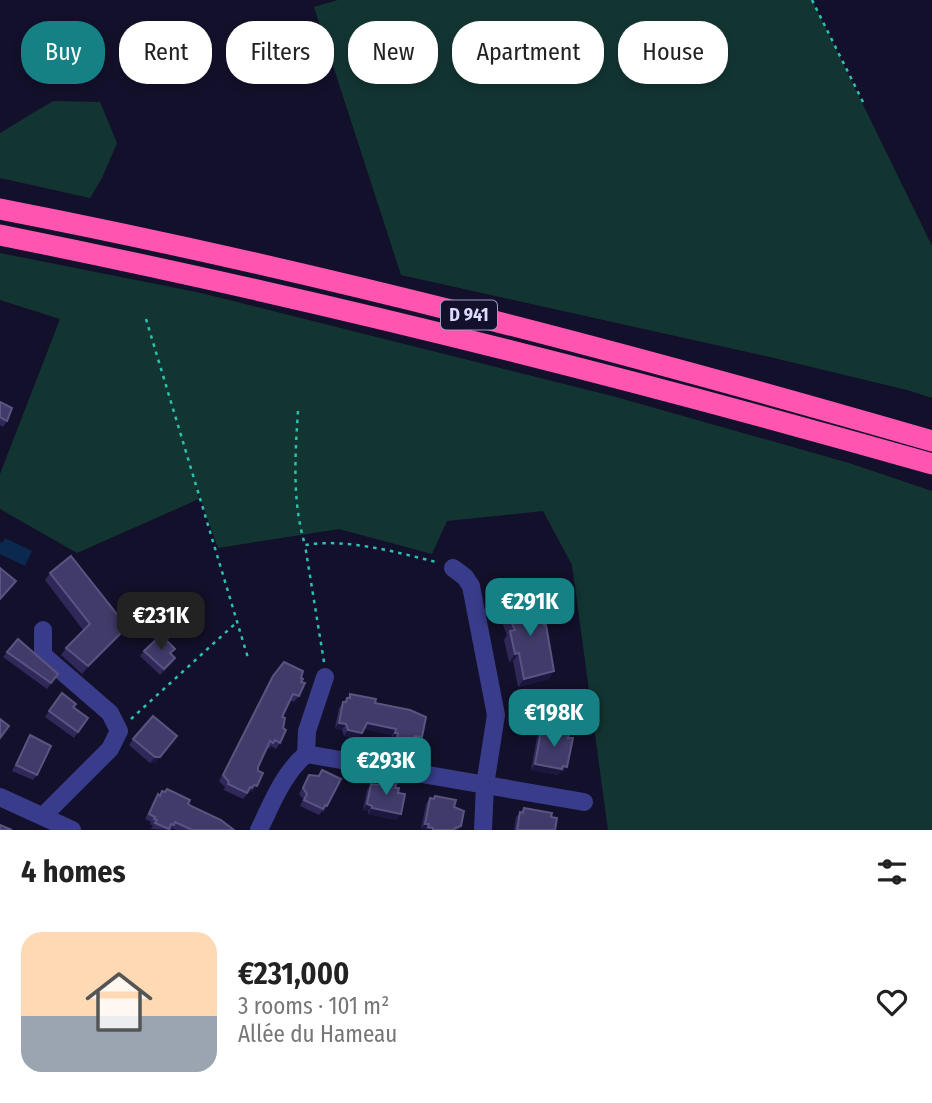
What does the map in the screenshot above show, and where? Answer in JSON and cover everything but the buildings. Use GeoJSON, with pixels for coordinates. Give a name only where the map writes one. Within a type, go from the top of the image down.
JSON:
{"type":"FeatureCollection","features":[{"type":"Feature","properties":{"kind":"highway","name":"D 941"},"geometry":{"type":"LineString","coordinates":[[0,209],[104,229],[461,313],[781,397],[932,441]]}},
{"type":"Feature","properties":{"kind":"highway","name":"D 941"},"geometry":{"type":"LineString","coordinates":[[0,235],[441,333],[754,414],[932,464]]}},
{"type":"Feature","properties":{"kind":"street"},"geometry":{"type":"LineString","coordinates":[[453,568],[466,577],[471,586],[496,715],[485,785],[483,830]]}},
{"type":"Feature","properties":{"kind":"street"},"geometry":{"type":"LineString","coordinates":[[43,630],[43,655],[110,713],[118,731],[110,749],[43,816]]}},
{"type":"Feature","properties":{"kind":"street"},"geometry":{"type":"LineString","coordinates":[[259,830],[283,780],[306,754],[307,731],[324,677]]}},
{"type":"Feature","properties":{"kind":"street"},"geometry":{"type":"LineString","coordinates":[[306,754],[584,802]]}},
{"type":"Feature","properties":{"kind":"street"},"geometry":{"type":"LineString","coordinates":[[0,797],[72,830]]}},
{"type":"Feature","properties":{"kind":"path"},"geometry":{"type":"LineString","coordinates":[[812,0],[864,104]]}},
{"type":"Feature","properties":{"kind":"path"},"geometry":{"type":"LineString","coordinates":[[146,318],[248,658]]}},
{"type":"Feature","properties":{"kind":"path"},"geometry":{"type":"LineString","coordinates":[[298,411],[294,464],[297,519],[305,545],[323,646],[324,677]]}},
{"type":"Feature","properties":{"kind":"path"},"geometry":{"type":"LineString","coordinates":[[305,545],[341,542],[434,561],[453,568]]}},
{"type":"Feature","properties":{"kind":"path"},"geometry":{"type":"LineString","coordinates":[[118,731],[237,622]]}},
{"type":"Feature","properties":{"kind":"green space"},"geometry":{"type":"Polygon","coordinates":[[[338,0],[812,0],[932,246],[932,398],[770,357],[401,275],[334,69],[334,21],[319,21],[314,7],[338,0]]]}},
{"type":"Feature","properties":{"kind":"green space"},"geometry":{"type":"Polygon","coordinates":[[[53,101],[100,102],[117,143],[90,198],[0,178],[0,133],[53,101]]]}},
{"type":"Feature","properties":{"kind":"green space"},"geometry":{"type":"Polygon","coordinates":[[[0,253],[201,293],[616,397],[849,463],[932,491],[932,830],[608,830],[572,565],[543,511],[447,521],[432,554],[339,529],[218,548],[195,484],[199,499],[77,553],[0,509],[0,474],[60,319],[0,300],[0,253]]]}},
{"type":"Feature","properties":{"kind":"water"},"geometry":{"type":"Polygon","coordinates":[[[5,538],[32,551],[25,566],[0,554],[0,542],[5,538]]]}}]}
